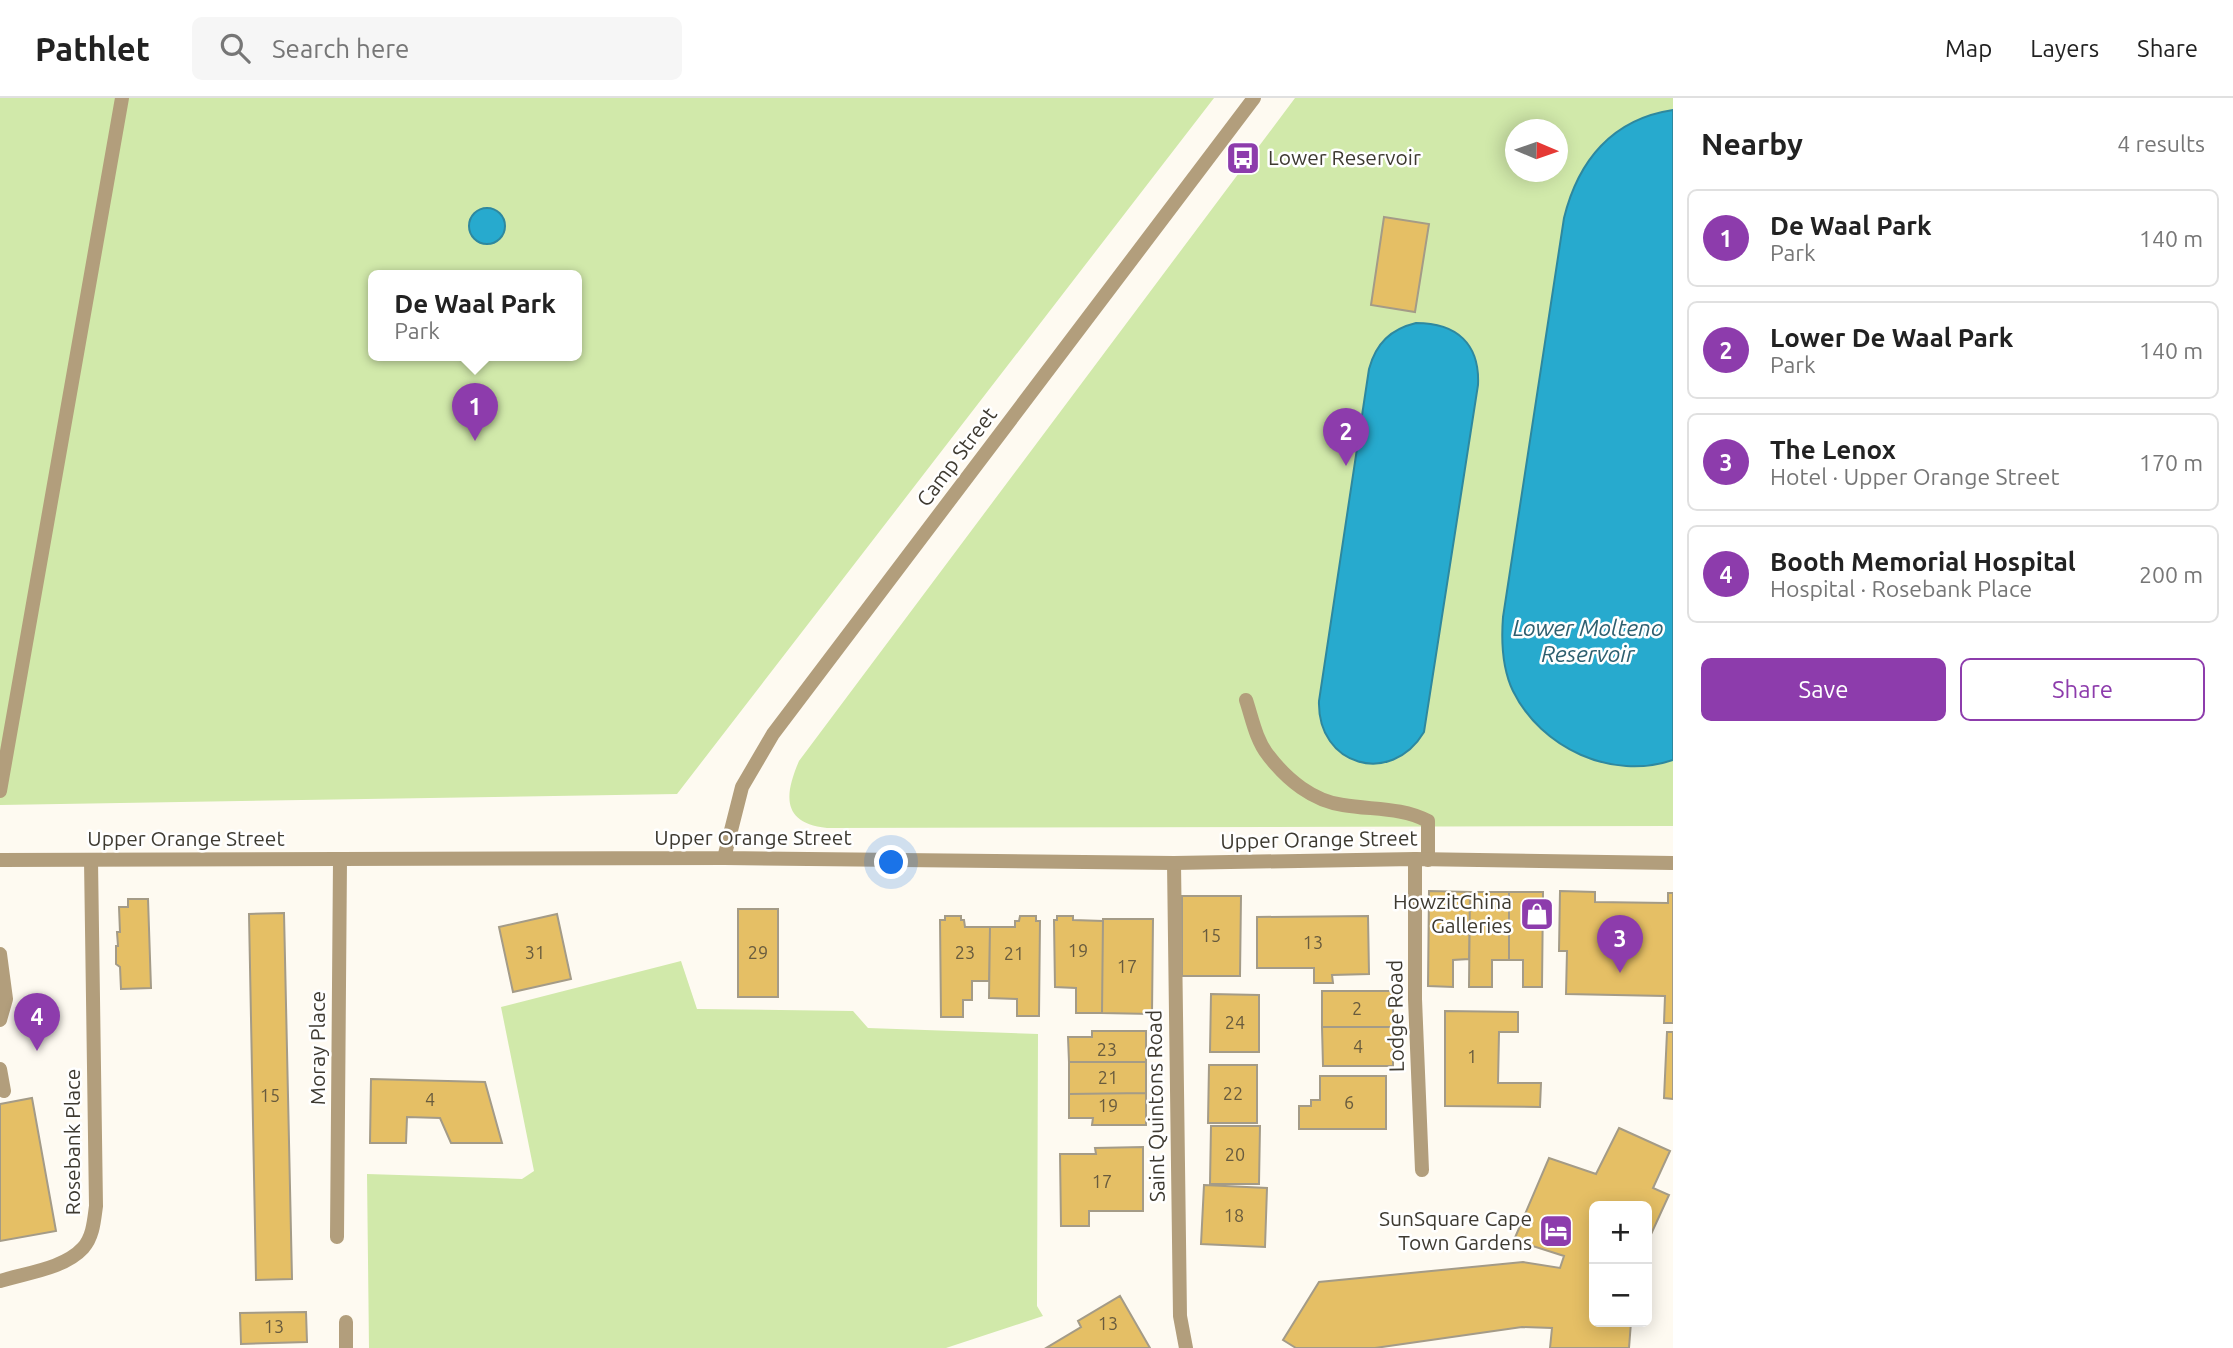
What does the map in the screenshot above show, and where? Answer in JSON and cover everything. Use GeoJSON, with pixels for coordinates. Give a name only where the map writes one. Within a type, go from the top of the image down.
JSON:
{"type":"FeatureCollection","features":[{"type":"Feature","properties":{"kind":"street"},"geometry":{"type":"LineString","coordinates":[[0,792],[122,98]]}},
{"type":"Feature","properties":{"kind":"street","name":"Camp Street"},"geometry":{"type":"LineString","coordinates":[[724,858],[742,787],[773,734],[1254,98]]}},
{"type":"Feature","properties":{"kind":"street","name":"Lodge Road"},"geometry":{"type":"LineString","coordinates":[[1245,700],[1267,754],[1311,796],[1342,805],[1412,813],[1428,821],[1422,860],[1415,999],[1422,1170]]}},
{"type":"Feature","properties":{"kind":"street","name":"Upper Orange Street"},"geometry":{"type":"LineString","coordinates":[[0,860],[724,858],[1174,863],[1422,860],[1673,863]]}},
{"type":"Feature","properties":{"kind":"street","name":"Rosebank Place"},"geometry":{"type":"LineString","coordinates":[[0,1281],[71,1258],[82,1249],[93,1227],[96,1206],[91,860]]}},
{"type":"Feature","properties":{"kind":"street","name":"Moray Place"},"geometry":{"type":"LineString","coordinates":[[337,1237],[340,860]]}},
{"type":"Feature","properties":{"kind":"street","name":"Saint Quintons Road"},"geometry":{"type":"LineString","coordinates":[[1174,863],[1180,1315],[1186,1348]]}},
{"type":"Feature","properties":{"kind":"street"},"geometry":{"type":"LineString","coordinates":[[0,954],[6,999],[0,1020]]}},
{"type":"Feature","properties":{"kind":"street"},"geometry":{"type":"LineString","coordinates":[[0,1069],[4,1091]]}},
{"type":"Feature","properties":{"kind":"street"},"geometry":{"type":"LineString","coordinates":[[346,1322],[346,1348]]}},
{"type":"Feature","properties":{"kind":"green space"},"geometry":{"type":"Polygon","coordinates":[[[0,98],[1214,98],[677,794],[0,805],[0,98]]]}},
{"type":"Feature","properties":{"kind":"green space"},"geometry":{"type":"Polygon","coordinates":[[[1295,98],[1673,98],[1673,826],[827,828],[812,825],[794,814],[789,796],[799,761],[1295,98]]]}},
{"type":"Feature","properties":{"kind":"green space"},"geometry":{"type":"Polygon","coordinates":[[[681,961],[697,1009],[853,1011],[868,1028],[1038,1034],[1037,1306],[1043,1316],[946,1348],[369,1348],[367,1174],[522,1179],[534,1171],[501,1007],[681,961]]]}},
{"type":"Feature","properties":{"kind":"water","name":"Lower Molteno Reservoir"},"geometry":{"type":"Polygon","coordinates":[[[1673,110],[1673,760],[1626,766],[1581,755],[1541,729],[1525,711],[1513,691],[1504,664],[1503,617],[1564,218],[1570,197],[1589,161],[1615,133],[1651,115],[1673,110]]]}},
{"type":"Feature","properties":{"kind":"water"},"geometry":{"type":"Polygon","coordinates":[[[487,208],[500,213],[505,226],[500,239],[487,244],[474,239],[469,226],[474,213],[487,208]]]}},
{"type":"Feature","properties":{"kind":"water"},"geometry":{"type":"Polygon","coordinates":[[[1416,323],[1443,327],[1463,339],[1475,358],[1478,385],[1424,732],[1410,749],[1393,760],[1376,764],[1358,762],[1343,754],[1330,741],[1322,723],[1319,701],[1369,369],[1380,345],[1392,333],[1416,323]]]}},
{"type":"Feature","properties":{"kind":"building"},"geometry":{"type":"Polygon","coordinates":[[[1384,217],[1429,224],[1415,312],[1371,305],[1384,217]]]}},
{"type":"Feature","properties":{"kind":"building"},"geometry":{"type":"Polygon","coordinates":[[[1429,891],[1470,892],[1469,959],[1453,960],[1453,987],[1428,986],[1429,891]]]}},
{"type":"Feature","properties":{"kind":"building"},"geometry":{"type":"Polygon","coordinates":[[[1560,891],[1595,892],[1595,902],[1668,903],[1668,893],[1673,893],[1673,1023],[1664,1023],[1665,996],[1566,994],[1567,951],[1559,951],[1560,891]]]}},
{"type":"Feature","properties":{"kind":"building"},"geometry":{"type":"Polygon","coordinates":[[[1470,892],[1509,892],[1509,960],[1492,960],[1492,987],[1469,987],[1470,892]]]}},
{"type":"Feature","properties":{"kind":"building"},"geometry":{"type":"Polygon","coordinates":[[[1509,892],[1543,892],[1542,987],[1523,987],[1523,960],[1509,960],[1509,892]]]}},
{"type":"Feature","properties":{"kind":"building"},"geometry":{"type":"Polygon","coordinates":[[[1182,896],[1241,896],[1240,976],[1182,976],[1182,896]]]}},
{"type":"Feature","properties":{"kind":"building"},"geometry":{"type":"Polygon","coordinates":[[[128,899],[148,899],[151,988],[121,989],[120,967],[116,964],[117,932],[120,932],[119,907],[128,907],[128,899]]]}},
{"type":"Feature","properties":{"kind":"building"},"geometry":{"type":"Polygon","coordinates":[[[738,909],[778,909],[778,997],[738,997],[738,909]]]}},
{"type":"Feature","properties":{"kind":"building"},"geometry":{"type":"Polygon","coordinates":[[[284,913],[292,1279],[256,1280],[249,914],[284,913]]]}},
{"type":"Feature","properties":{"kind":"building"},"geometry":{"type":"Polygon","coordinates":[[[557,914],[571,979],[513,992],[499,927],[557,914]]]}},
{"type":"Feature","properties":{"kind":"building"},"geometry":{"type":"Polygon","coordinates":[[[945,916],[961,916],[965,927],[990,927],[989,981],[972,981],[972,1000],[963,1000],[963,1017],[941,1017],[940,920],[945,920],[945,916]]]}},
{"type":"Feature","properties":{"kind":"building"},"geometry":{"type":"Polygon","coordinates":[[[1020,916],[1036,916],[1036,921],[1040,921],[1039,1016],[1017,1016],[1017,999],[989,998],[990,927],[1015,927],[1015,921],[1019,921],[1020,916]]]}},
{"type":"Feature","properties":{"kind":"building"},"geometry":{"type":"Polygon","coordinates":[[[1057,916],[1073,916],[1073,920],[1103,921],[1102,1013],[1076,1013],[1076,988],[1055,987],[1054,920],[1057,920],[1057,916]]]}},
{"type":"Feature","properties":{"kind":"building"},"geometry":{"type":"Polygon","coordinates":[[[1368,916],[1369,974],[1332,975],[1333,983],[1314,983],[1314,968],[1257,968],[1257,917],[1368,916]]]}},
{"type":"Feature","properties":{"kind":"building"},"geometry":{"type":"Polygon","coordinates":[[[1103,919],[1153,919],[1152,1014],[1102,1013],[1103,919]]]}},
{"type":"Feature","properties":{"kind":"building"},"geometry":{"type":"Polygon","coordinates":[[[1322,991],[1393,991],[1393,1027],[1322,1027],[1322,991]]]}},
{"type":"Feature","properties":{"kind":"building"},"geometry":{"type":"Polygon","coordinates":[[[1211,994],[1259,995],[1259,1052],[1210,1052],[1211,994]]]}},
{"type":"Feature","properties":{"kind":"building"},"geometry":{"type":"Polygon","coordinates":[[[1445,1011],[1518,1012],[1518,1032],[1499,1032],[1498,1083],[1541,1083],[1540,1107],[1445,1106],[1445,1011]]]}},
{"type":"Feature","properties":{"kind":"building"},"geometry":{"type":"Polygon","coordinates":[[[1322,1027],[1393,1027],[1393,1066],[1323,1066],[1322,1027]]]}},
{"type":"Feature","properties":{"kind":"building"},"geometry":{"type":"Polygon","coordinates":[[[1092,1031],[1146,1031],[1146,1062],[1069,1062],[1068,1037],[1092,1037],[1092,1031]]]}},
{"type":"Feature","properties":{"kind":"building"},"geometry":{"type":"Polygon","coordinates":[[[1667,1032],[1673,1032],[1673,1099],[1664,1098],[1667,1032]]]}},
{"type":"Feature","properties":{"kind":"building"},"geometry":{"type":"Polygon","coordinates":[[[1069,1062],[1146,1062],[1146,1093],[1069,1094],[1069,1062]]]}},
{"type":"Feature","properties":{"kind":"building"},"geometry":{"type":"Polygon","coordinates":[[[1209,1065],[1257,1065],[1257,1123],[1208,1123],[1209,1065]]]}},
{"type":"Feature","properties":{"kind":"building"},"geometry":{"type":"Polygon","coordinates":[[[1320,1076],[1386,1076],[1386,1129],[1299,1129],[1299,1106],[1311,1106],[1311,1100],[1320,1100],[1320,1076]]]}},
{"type":"Feature","properties":{"kind":"building"},"geometry":{"type":"Polygon","coordinates":[[[371,1079],[485,1082],[502,1143],[451,1143],[440,1118],[407,1117],[406,1143],[370,1143],[371,1079]]]}},
{"type":"Feature","properties":{"kind":"building"},"geometry":{"type":"Polygon","coordinates":[[[1146,1093],[1146,1125],[1092,1125],[1093,1118],[1069,1118],[1069,1094],[1146,1093]]]}},
{"type":"Feature","properties":{"kind":"building"},"geometry":{"type":"Polygon","coordinates":[[[32,1098],[56,1231],[0,1241],[0,1104],[32,1098]]]}},
{"type":"Feature","properties":{"kind":"building"},"geometry":{"type":"Polygon","coordinates":[[[1211,1126],[1260,1126],[1259,1184],[1210,1184],[1211,1126]]]}},
{"type":"Feature","properties":{"kind":"building","name":"SunSquare Cape Town Gardens"},"geometry":{"type":"Polygon","coordinates":[[[1619,1128],[1670,1151],[1653,1188],[1669,1195],[1652,1232],[1652,1201],[1589,1201],[1589,1327],[1631,1327],[1629,1348],[1550,1348],[1552,1328],[1522,1327],[1375,1348],[1296,1348],[1283,1340],[1319,1282],[1523,1262],[1560,1268],[1564,1256],[1514,1240],[1549,1158],[1596,1174],[1619,1128]]]}},
{"type":"Feature","properties":{"kind":"building"},"geometry":{"type":"Polygon","coordinates":[[[1143,1147],[1143,1211],[1089,1211],[1089,1226],[1061,1226],[1060,1154],[1096,1154],[1095,1148],[1143,1147]]]}},
{"type":"Feature","properties":{"kind":"building"},"geometry":{"type":"Polygon","coordinates":[[[1204,1185],[1267,1188],[1265,1247],[1201,1244],[1204,1185]]]}},
{"type":"Feature","properties":{"kind":"building"},"geometry":{"type":"Polygon","coordinates":[[[1120,1296],[1150,1348],[1046,1348],[1081,1327],[1078,1321],[1120,1296]]]}},
{"type":"Feature","properties":{"kind":"building"},"geometry":{"type":"Polygon","coordinates":[[[306,1312],[307,1342],[241,1344],[240,1313],[306,1312]]]}},
{"type":"Feature","properties":{"kind":"place","name":"Lower Reservoir"},"geometry":{"type":"Point","coordinates":[1243,158]}},
{"type":"Feature","properties":{"kind":"place","name":"De Waal Park"},"geometry":{"type":"Point","coordinates":[475,441]}},
{"type":"Feature","properties":{"kind":"place","name":"Lower De Waal Park"},"geometry":{"type":"Point","coordinates":[1346,466]}},
{"type":"Feature","properties":{"kind":"place","name":"HowzitChina Galleries"},"geometry":{"type":"Point","coordinates":[1537,914]}},
{"type":"Feature","properties":{"kind":"place","name":"The Lenox"},"geometry":{"type":"Point","coordinates":[1620,973]}},
{"type":"Feature","properties":{"kind":"place","name":"Booth Memorial Hospital"},"geometry":{"type":"Point","coordinates":[37,1051]}},
{"type":"Feature","properties":{"kind":"place","name":"SunSquare Cape Town Gardens"},"geometry":{"type":"Point","coordinates":[1556,1231]}}]}
